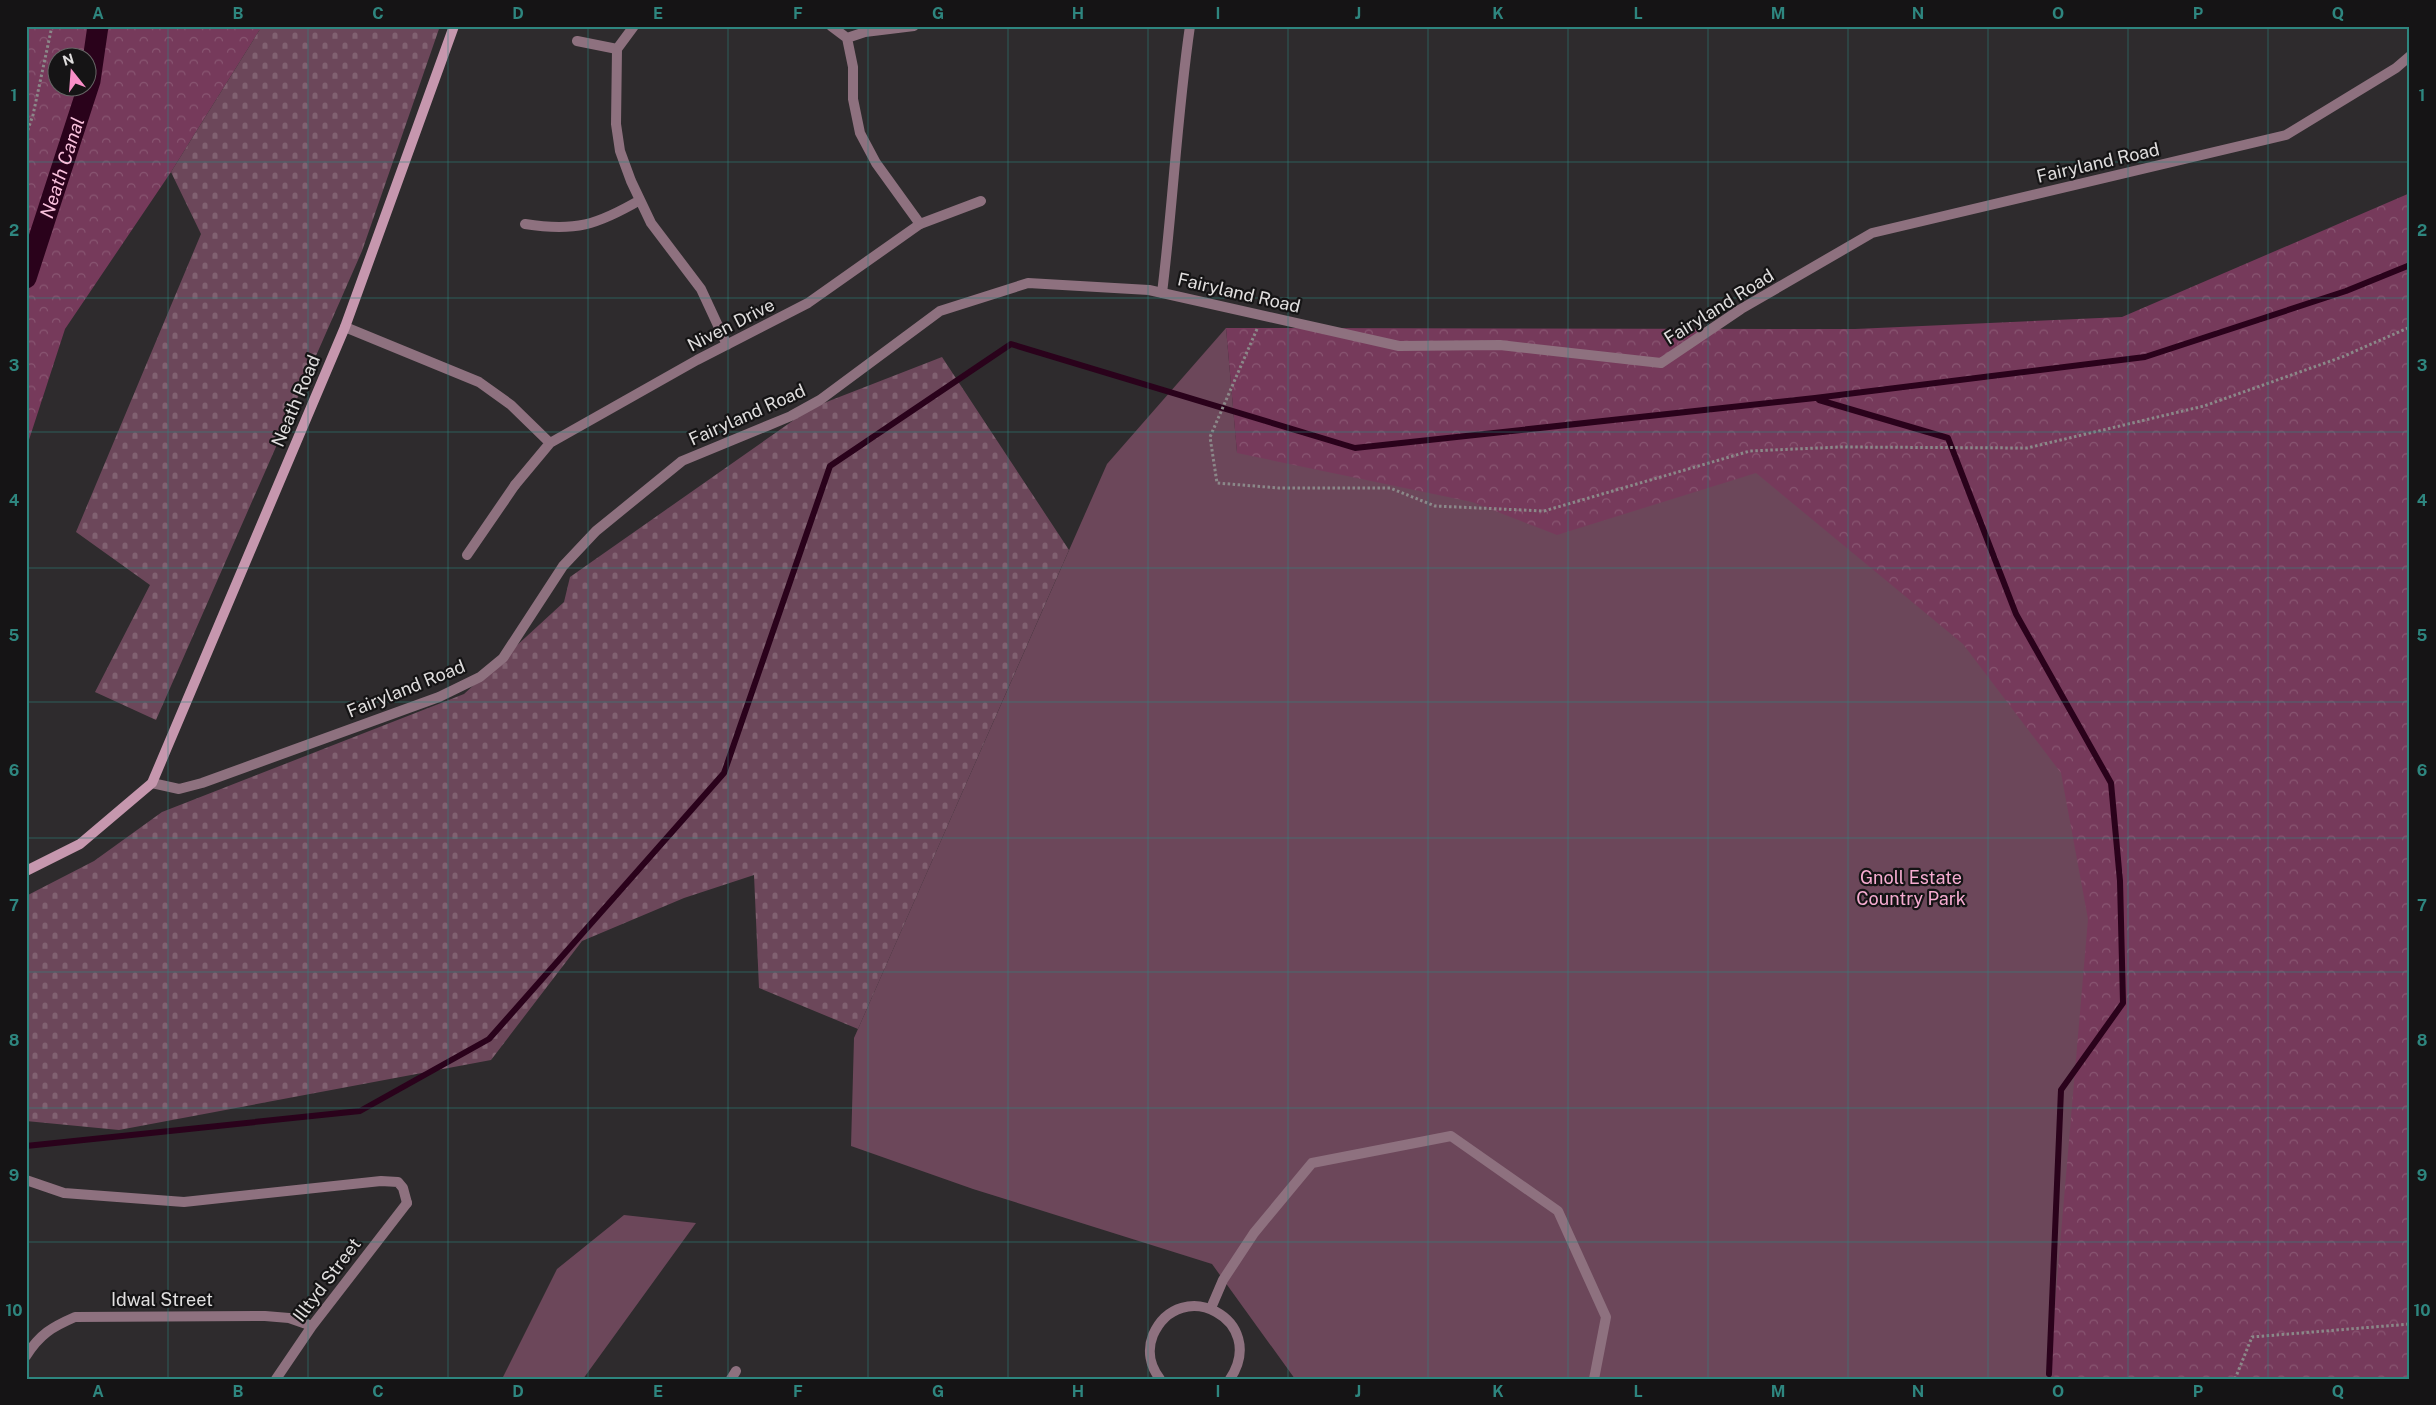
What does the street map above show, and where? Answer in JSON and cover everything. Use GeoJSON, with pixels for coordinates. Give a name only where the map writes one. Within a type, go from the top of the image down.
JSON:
{"type":"FeatureCollection","features":[{"type":"Feature","properties":{"kind":"main road","name":"Neath Road"},"geometry":{"type":"LineString","coordinates":[[152,783],[345,327],[454,26]]}},
{"type":"Feature","properties":{"kind":"main road"},"geometry":{"type":"LineString","coordinates":[[26,871],[80,844],[152,783]]}},
{"type":"Feature","properties":{"kind":"street"},"geometry":{"type":"LineString","coordinates":[[634,26],[617,49],[616,124],[620,151],[651,223],[700,289],[727,345]]}},
{"type":"Feature","properties":{"kind":"street"},"geometry":{"type":"LineString","coordinates":[[831,26],[847,38],[853,68],[853,99],[860,133],[876,163],[920,224]]}},
{"type":"Feature","properties":{"kind":"street"},"geometry":{"type":"LineString","coordinates":[[847,38],[865,32],[914,26]]}},
{"type":"Feature","properties":{"kind":"street"},"geometry":{"type":"LineString","coordinates":[[1162,292],[1172,215],[1180,93],[1190,26]]}},
{"type":"Feature","properties":{"kind":"street"},"geometry":{"type":"LineString","coordinates":[[577,41],[617,49]]}},
{"type":"Feature","properties":{"kind":"street","name":"Fairyland Road"},"geometry":{"type":"LineString","coordinates":[[152,783],[179,789],[202,783],[439,697],[480,677],[503,658],[563,566],[596,532],[682,461],[791,416],[820,400],[940,311],[1028,283],[1149,290],[1399,346],[1500,344],[1661,363],[1741,309],[1872,233],[2286,135],[2396,68],[2410,56]]}},
{"type":"Feature","properties":{"kind":"street"},"geometry":{"type":"LineString","coordinates":[[525,224],[552,229],[583,226],[608,219],[640,200]]}},
{"type":"Feature","properties":{"kind":"street","name":"Niven Drive"},"geometry":{"type":"LineString","coordinates":[[550,443],[727,345],[808,303],[920,224],[981,201]]}},
{"type":"Feature","properties":{"kind":"street"},"geometry":{"type":"LineString","coordinates":[[345,327],[479,382],[511,405],[550,443],[515,485],[467,555]]}},
{"type":"Feature","properties":{"kind":"street"},"geometry":{"type":"LineString","coordinates":[[1211,1308],[1223,1280],[1254,1233],[1312,1163],[1451,1136],[1558,1211],[1606,1317],[1594,1379]]}},
{"type":"Feature","properties":{"kind":"street","name":"Illtyd Street"},"geometry":{"type":"LineString","coordinates":[[26,1180],[64,1193],[184,1202],[381,1180],[398,1182],[403,1188],[407,1203],[312,1326],[276,1379]]}},
{"type":"Feature","properties":{"kind":"street"},"geometry":{"type":"LineString","coordinates":[[1160,1379],[1155,1373],[1150,1358],[1150,1342],[1158,1325],[1169,1314],[1183,1307],[1199,1306],[1211,1308],[1224,1316],[1234,1328],[1240,1344],[1237,1368],[1230,1379]]}},
{"type":"Feature","properties":{"kind":"street","name":"Idwal Street"},"geometry":{"type":"LineString","coordinates":[[26,1356],[34,1343],[51,1327],[75,1317],[265,1316],[289,1318],[312,1326]]}},
{"type":"Feature","properties":{"kind":"path"},"geometry":{"type":"LineString","coordinates":[[26,135],[33,115],[52,26]]}},
{"type":"Feature","properties":{"kind":"path"},"geometry":{"type":"LineString","coordinates":[[1263,315],[1210,437],[1217,483],[1279,488],[1390,488],[1435,506],[1544,511],[1750,451],[1840,447],[2027,448],[2204,406],[2342,357],[2410,327]]}},
{"type":"Feature","properties":{"kind":"path"},"geometry":{"type":"LineString","coordinates":[[2235,1379],[2252,1337],[2410,1324]]}},
{"type":"Feature","properties":{"kind":"green space"},"geometry":{"type":"Polygon","coordinates":[[[26,26],[262,26],[171,172],[65,329],[26,449],[26,26]]]}},
{"type":"Feature","properties":{"kind":"green space"},"geometry":{"type":"Polygon","coordinates":[[[262,26],[440,26],[362,251],[156,720],[95,692],[150,585],[76,532],[201,234],[171,172],[262,26]]]}},
{"type":"Feature","properties":{"kind":"green space"},"geometry":{"type":"Polygon","coordinates":[[[2410,193],[2410,1379],[2060,1379],[2049,1374],[2088,919],[2061,773],[1963,644],[1756,473],[1557,535],[1472,502],[1237,453],[1226,328],[1855,329],[2122,317],[2410,193]]]}},
{"type":"Feature","properties":{"kind":"green space","name":"Gnoll Estate Country Park"},"geometry":{"type":"Polygon","coordinates":[[[1226,328],[1237,452],[2410,354],[2410,1379],[1295,1379],[1212,1264],[973,1189],[851,1146],[854,1038],[1107,464],[1226,328]]]}},
{"type":"Feature","properties":{"kind":"green space"},"geometry":{"type":"Polygon","coordinates":[[[942,357],[1069,550],[858,1029],[759,988],[754,875],[684,898],[582,941],[491,1060],[119,1130],[26,1121],[26,896],[94,861],[162,812],[464,694],[564,602],[570,577],[811,408],[942,357]]]}},
{"type":"Feature","properties":{"kind":"green space"},"geometry":{"type":"Polygon","coordinates":[[[624,1215],[696,1223],[583,1379],[502,1379],[557,1269],[624,1215]]]}},
{"type":"Feature","properties":{"kind":"waterway","name":"Neath Canal"},"geometry":{"type":"LineString","coordinates":[[26,278],[90,81],[98,26]]}},
{"type":"Feature","properties":{"kind":"waterway"},"geometry":{"type":"LineString","coordinates":[[26,1146],[360,1111],[489,1039],[724,773],[830,466],[1011,344],[1355,448],[1815,398],[2145,357],[2346,291],[2410,265]]}},
{"type":"Feature","properties":{"kind":"waterway"},"geometry":{"type":"LineString","coordinates":[[1819,400],[1948,438],[2016,614],[2111,783],[2120,881],[2123,1003],[2061,1090],[2049,1374]]}}]}
